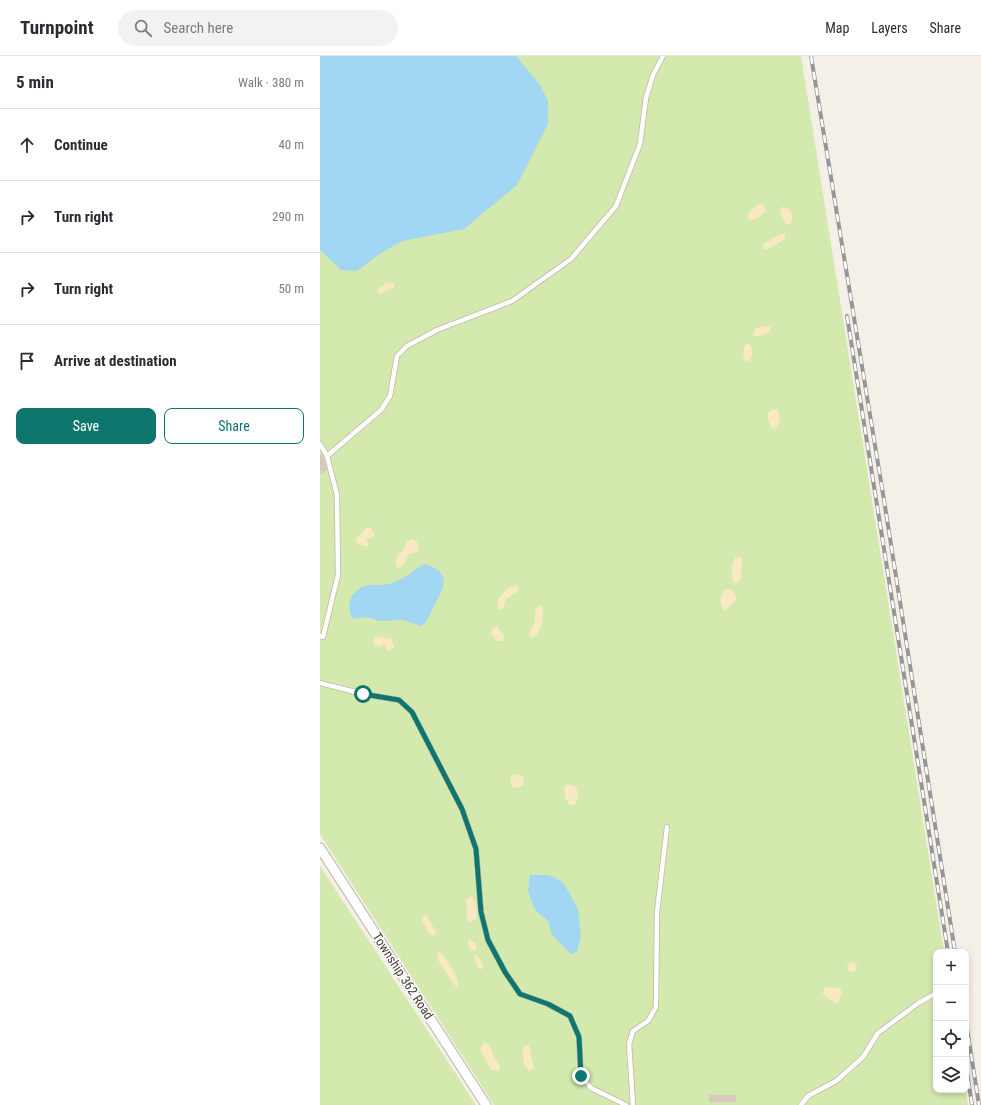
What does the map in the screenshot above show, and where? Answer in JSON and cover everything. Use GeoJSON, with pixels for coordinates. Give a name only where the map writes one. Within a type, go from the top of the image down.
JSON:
{"type":"FeatureCollection","features":[{"type":"Feature","properties":{"kind":"street","name":"Township 362 Road"},"geometry":{"type":"LineString","coordinates":[[320,848],[486,1105]]}},
{"type":"Feature","properties":{"kind":"lane"},"geometry":{"type":"LineString","coordinates":[[327,456],[381,410],[390,396],[397,356],[408,346],[437,330],[512,301],[572,259],[616,206],[640,144],[646,98],[653,75],[663,56]]}},
{"type":"Feature","properties":{"kind":"lane"},"geometry":{"type":"LineString","coordinates":[[320,444],[327,456],[337,495],[338,575],[323,637],[320,636]]}},
{"type":"Feature","properties":{"kind":"lane"},"geometry":{"type":"LineString","coordinates":[[320,683],[363,694],[399,700],[412,712],[462,809],[476,849],[481,912],[488,940],[505,972],[520,994],[548,1004],[570,1016],[579,1037],[581,1076],[590,1088],[626,1105]]}},
{"type":"Feature","properties":{"kind":"lane"},"geometry":{"type":"LineString","coordinates":[[633,1105],[629,1044],[633,1031],[648,1021],[656,1007],[657,912],[668,827]]}},
{"type":"Feature","properties":{"kind":"lane"},"geometry":{"type":"LineString","coordinates":[[801,1105],[808,1096],[836,1081],[863,1057],[878,1033],[922,1000],[933,994]]}},
{"type":"Feature","properties":{"kind":"green space"},"geometry":{"type":"Polygon","coordinates":[[[320,56],[801,56],[944,949],[933,949],[933,1093],[966,1093],[968,1105],[494,1105],[320,834],[320,56]]]}},
{"type":"Feature","properties":{"kind":"green space"},"geometry":{"type":"Polygon","coordinates":[[[320,866],[476,1105],[320,1105],[320,866]]]}},
{"type":"Feature","properties":{"kind":"sand"},"geometry":{"type":"Polygon","coordinates":[[[758,204],[763,204],[766,211],[751,221],[748,218],[748,213],[758,204]]]}},
{"type":"Feature","properties":{"kind":"sand"},"geometry":{"type":"Polygon","coordinates":[[[783,206],[790,210],[793,217],[790,225],[785,224],[780,212],[783,206]]]}},
{"type":"Feature","properties":{"kind":"sand"},"geometry":{"type":"Polygon","coordinates":[[[785,233],[785,239],[769,249],[764,249],[763,245],[774,237],[785,233]]]}},
{"type":"Feature","properties":{"kind":"sand"},"geometry":{"type":"Polygon","coordinates":[[[387,282],[394,283],[394,287],[379,294],[378,289],[387,282]]]}},
{"type":"Feature","properties":{"kind":"sand"},"geometry":{"type":"Polygon","coordinates":[[[766,326],[771,327],[770,332],[755,337],[753,335],[756,328],[766,326]]]}},
{"type":"Feature","properties":{"kind":"sand"},"geometry":{"type":"Polygon","coordinates":[[[747,343],[751,346],[753,353],[750,360],[746,362],[743,352],[747,343]]]}},
{"type":"Feature","properties":{"kind":"sand"},"geometry":{"type":"Polygon","coordinates":[[[773,409],[778,410],[780,418],[777,427],[773,429],[770,425],[767,414],[773,409]]]}},
{"type":"Feature","properties":{"kind":"sand"},"geometry":{"type":"Polygon","coordinates":[[[368,526],[372,529],[375,535],[370,539],[366,538],[369,544],[366,547],[357,543],[356,539],[368,526]]]}},
{"type":"Feature","properties":{"kind":"sand"},"geometry":{"type":"Polygon","coordinates":[[[412,539],[419,545],[417,552],[408,555],[403,566],[399,568],[396,565],[397,558],[404,550],[406,542],[412,539]]]}},
{"type":"Feature","properties":{"kind":"sand"},"geometry":{"type":"Polygon","coordinates":[[[737,556],[741,557],[742,559],[741,578],[734,583],[732,569],[733,561],[737,556]]]}},
{"type":"Feature","properties":{"kind":"sand"},"geometry":{"type":"Polygon","coordinates":[[[513,586],[518,586],[518,591],[506,599],[503,609],[499,610],[497,601],[507,589],[513,586]]]}},
{"type":"Feature","properties":{"kind":"sand"},"geometry":{"type":"Polygon","coordinates":[[[728,588],[734,592],[737,599],[725,611],[721,605],[720,599],[725,590],[728,588]]]}},
{"type":"Feature","properties":{"kind":"sand"},"geometry":{"type":"Polygon","coordinates":[[[538,605],[542,606],[542,622],[535,637],[530,637],[529,633],[535,621],[535,612],[538,605]]]}},
{"type":"Feature","properties":{"kind":"sand"},"geometry":{"type":"Polygon","coordinates":[[[497,626],[504,636],[503,641],[496,641],[491,633],[493,628],[497,626]]]}},
{"type":"Feature","properties":{"kind":"sand"},"geometry":{"type":"Polygon","coordinates":[[[375,637],[391,638],[394,647],[388,651],[384,644],[379,647],[374,645],[373,641],[375,637]]]}},
{"type":"Feature","properties":{"kind":"sand"},"geometry":{"type":"Polygon","coordinates":[[[514,774],[520,774],[524,778],[524,784],[520,788],[514,788],[510,784],[510,778],[514,774]]]}},
{"type":"Feature","properties":{"kind":"sand"},"geometry":{"type":"Polygon","coordinates":[[[568,784],[575,786],[577,791],[578,798],[574,805],[569,805],[565,797],[564,788],[568,784]]]}},
{"type":"Feature","properties":{"kind":"sand"},"geometry":{"type":"Polygon","coordinates":[[[471,896],[476,907],[476,919],[470,922],[467,919],[467,908],[465,902],[467,898],[471,896]]]}},
{"type":"Feature","properties":{"kind":"sand"},"geometry":{"type":"Polygon","coordinates":[[[426,914],[436,932],[435,935],[430,935],[422,921],[426,914]]]}},
{"type":"Feature","properties":{"kind":"sand"},"geometry":{"type":"Polygon","coordinates":[[[469,938],[476,944],[476,950],[471,950],[468,944],[469,938]]]}},
{"type":"Feature","properties":{"kind":"sand"},"geometry":{"type":"Polygon","coordinates":[[[439,952],[452,968],[457,979],[458,987],[454,985],[438,960],[437,956],[439,952]]]}},
{"type":"Feature","properties":{"kind":"sand"},"geometry":{"type":"Polygon","coordinates":[[[476,954],[483,965],[482,969],[479,970],[474,955],[476,954]]]}},
{"type":"Feature","properties":{"kind":"sand"},"geometry":{"type":"Polygon","coordinates":[[[850,962],[854,962],[856,963],[856,971],[850,972],[847,969],[847,965],[850,962]]]}},
{"type":"Feature","properties":{"kind":"sand"},"geometry":{"type":"Polygon","coordinates":[[[825,987],[840,988],[842,993],[838,1003],[833,1002],[822,993],[825,987]]]}},
{"type":"Feature","properties":{"kind":"sand"},"geometry":{"type":"Polygon","coordinates":[[[484,1042],[490,1045],[493,1055],[500,1066],[499,1071],[491,1070],[480,1049],[484,1042]]]}},
{"type":"Feature","properties":{"kind":"sand"},"geometry":{"type":"Polygon","coordinates":[[[526,1045],[529,1045],[534,1068],[530,1071],[527,1069],[524,1062],[523,1049],[526,1045]]]}},
{"type":"Feature","properties":{"kind":"water"},"geometry":{"type":"Polygon","coordinates":[[[516,56],[540,85],[548,101],[548,124],[517,185],[464,229],[402,241],[378,255],[357,271],[341,270],[320,250],[320,57],[516,56]]]}},
{"type":"Feature","properties":{"kind":"water"},"geometry":{"type":"Polygon","coordinates":[[[425,564],[439,572],[443,576],[444,581],[438,599],[428,619],[422,626],[403,620],[380,621],[366,617],[353,619],[349,606],[354,593],[366,585],[389,584],[404,578],[425,564]]]}},
{"type":"Feature","properties":{"kind":"water"},"geometry":{"type":"Polygon","coordinates":[[[530,875],[549,875],[563,882],[578,909],[581,936],[577,952],[571,954],[552,935],[548,921],[535,910],[528,891],[530,875]]]}},
{"type":"Feature","properties":{"kind":"building"},"geometry":{"type":"Polygon","coordinates":[[[320,453],[324,458],[327,470],[320,474],[320,453]]]}},
{"type":"Feature","properties":{"kind":"building"},"geometry":{"type":"Polygon","coordinates":[[[709,1095],[736,1095],[736,1102],[709,1102],[709,1095]]]}},
{"type":"Feature","properties":{"kind":"railway"},"geometry":{"type":"LineString","coordinates":[[811,56],[884,500],[955,949]]}},
{"type":"Feature","properties":{"kind":"railway"},"geometry":{"type":"LineString","coordinates":[[847,316],[948,949]]}},
{"type":"Feature","properties":{"kind":"railway"},"geometry":{"type":"LineString","coordinates":[[969,1041],[979,1105]]}},
{"type":"Feature","properties":{"kind":"railway"},"geometry":{"type":"LineString","coordinates":[[969,1085],[972,1105]]}},
{"type":"Feature","properties":{"kind":"route"},"geometry":{"type":"LineString","coordinates":[[363,694],[399,700],[412,712],[462,809],[476,849],[481,912],[488,940],[505,972],[520,994],[548,1004],[570,1016],[579,1037],[581,1076]]}}]}
